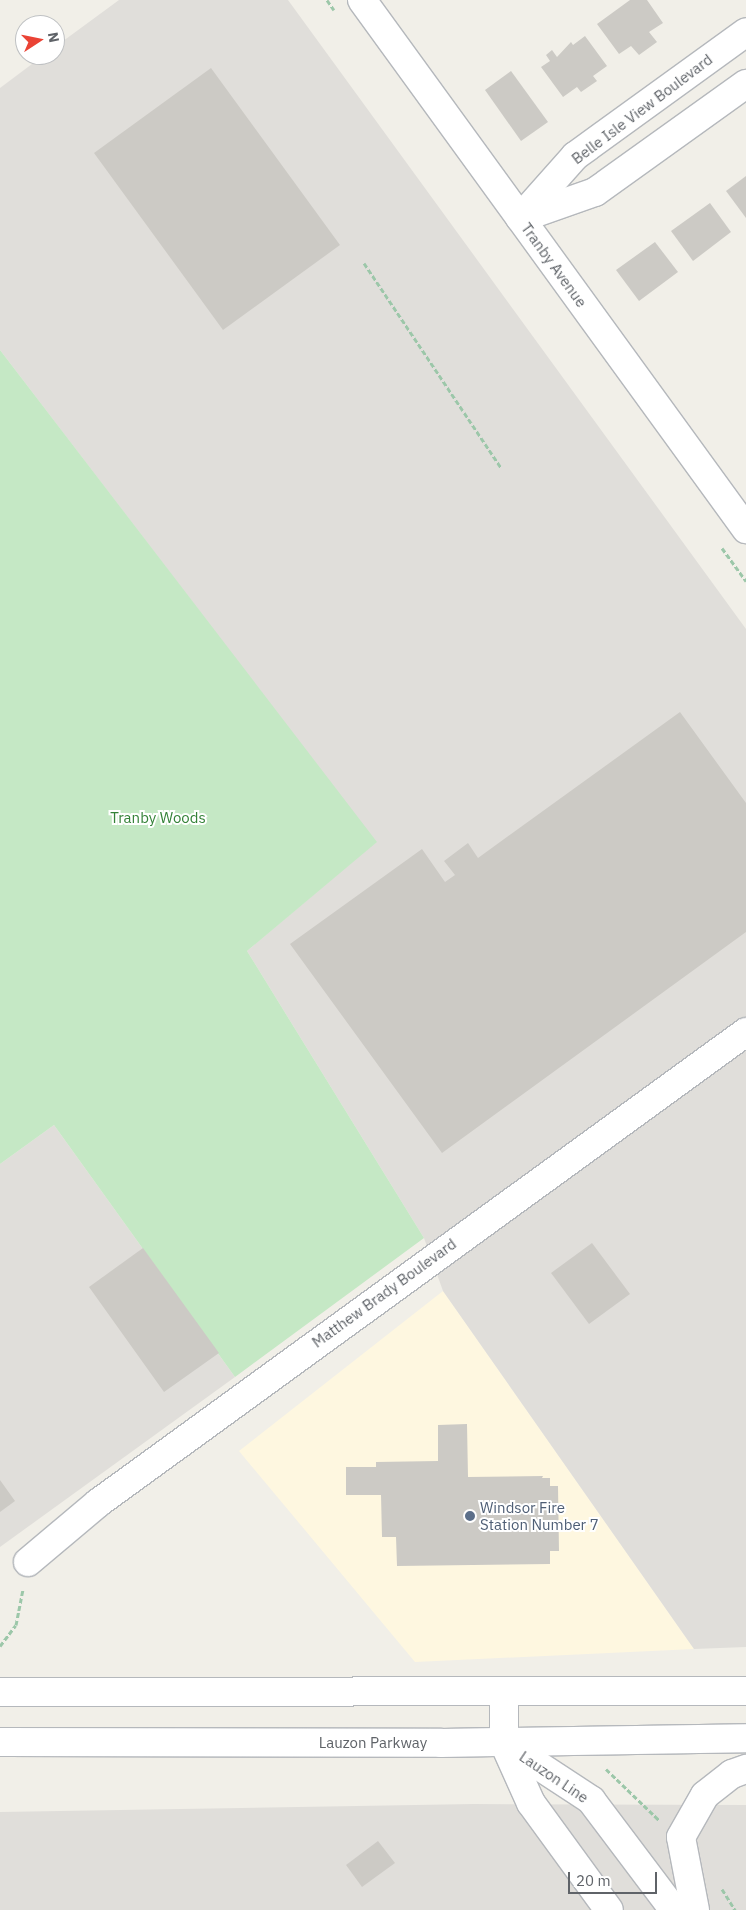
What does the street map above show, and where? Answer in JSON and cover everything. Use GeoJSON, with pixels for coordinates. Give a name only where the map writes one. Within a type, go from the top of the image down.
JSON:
{"type":"FeatureCollection","features":[{"type":"Feature","properties":{"kind":"main road","name":"Tranby Avenue"},"geometry":{"type":"LineString","coordinates":[[362,0],[746,529]]}},
{"type":"Feature","properties":{"kind":"main road","name":"Belle Isle View Boulevard"},"geometry":{"type":"LineString","coordinates":[[520,218],[575,156],[746,32]]}},
{"type":"Feature","properties":{"kind":"main road"},"geometry":{"type":"LineString","coordinates":[[520,218],[595,192],[746,84]]}},
{"type":"Feature","properties":{"kind":"main road","name":"Matthew Brady Boulevard"},"geometry":{"type":"LineString","coordinates":[[28,1562],[98,1503],[746,1032]]}},
{"type":"Feature","properties":{"kind":"main road"},"geometry":{"type":"LineString","coordinates":[[0,1692],[746,1691]]}},
{"type":"Feature","properties":{"kind":"main road","name":"Lauzon Line"},"geometry":{"type":"LineString","coordinates":[[504,1692],[504,1742],[531,1803],[609,1910]]}},
{"type":"Feature","properties":{"kind":"main road","name":"Lauzon Parkway"},"geometry":{"type":"LineString","coordinates":[[0,1742],[504,1742],[746,1738]]}},
{"type":"Feature","properties":{"kind":"main road","name":"Lauzon Line"},"geometry":{"type":"LineString","coordinates":[[504,1742],[591,1800],[674,1910]]}},
{"type":"Feature","properties":{"kind":"main road"},"geometry":{"type":"LineString","coordinates":[[695,1910],[681,1837],[705,1794],[732,1774],[746,1769]]}},
{"type":"Feature","properties":{"kind":"path"},"geometry":{"type":"LineString","coordinates":[[364,263],[501,468]]}},
{"type":"Feature","properties":{"kind":"path"},"geometry":{"type":"LineString","coordinates":[[0,1646],[16,1625],[28,1562]]}},
{"type":"Feature","properties":{"kind":"path"},"geometry":{"type":"LineString","coordinates":[[606,1769],[661,1822]]}},
{"type":"Feature","properties":{"kind":"shaded area"},"geometry":{"type":"Polygon","coordinates":[[[119,0],[288,0],[746,629],[746,1647],[694,1649],[443,1291],[424,1238],[247,951],[376,842],[0,350],[0,88],[31,65],[65,65],[65,40],[119,0]]]}},
{"type":"Feature","properties":{"kind":"shaded area"},"geometry":{"type":"Polygon","coordinates":[[[54,1125],[235,1377],[0,1547],[0,1164],[54,1125]]]}},
{"type":"Feature","properties":{"kind":"shaded area"},"geometry":{"type":"Polygon","coordinates":[[[443,1291],[694,1649],[415,1662],[239,1451],[443,1291]]]}},
{"type":"Feature","properties":{"kind":"shaded area"},"geometry":{"type":"Polygon","coordinates":[[[474,1804],[746,1805],[746,1910],[0,1910],[0,1812],[474,1804]]]}},
{"type":"Feature","properties":{"kind":"green space","name":"Tranby Woods"},"geometry":{"type":"Polygon","coordinates":[[[0,350],[377,842],[247,951],[424,1238],[235,1377],[54,1125],[0,1164],[0,350]]]}},
{"type":"Feature","properties":{"kind":"building"},"geometry":{"type":"Polygon","coordinates":[[[630,0],[647,0],[663,23],[649,32],[657,42],[639,55],[631,46],[619,54],[597,24],[630,0]]]}},
{"type":"Feature","properties":{"kind":"building"},"geometry":{"type":"Polygon","coordinates":[[[585,36],[607,66],[593,76],[597,81],[581,92],[577,87],[563,97],[541,67],[550,61],[546,55],[552,50],[557,57],[571,42],[573,45],[585,36]]]}},
{"type":"Feature","properties":{"kind":"building"},"geometry":{"type":"Polygon","coordinates":[[[211,68],[340,245],[223,330],[94,153],[211,68]]]}},
{"type":"Feature","properties":{"kind":"building"},"geometry":{"type":"Polygon","coordinates":[[[511,71],[548,122],[521,141],[485,90],[511,71]]]}},
{"type":"Feature","properties":{"kind":"building"},"geometry":{"type":"Polygon","coordinates":[[[746,176],[746,218],[726,191],[746,176]]]}},
{"type":"Feature","properties":{"kind":"building"},"geometry":{"type":"Polygon","coordinates":[[[710,203],[731,232],[693,261],[671,231],[710,203]]]}},
{"type":"Feature","properties":{"kind":"building"},"geometry":{"type":"Polygon","coordinates":[[[655,242],[678,272],[639,301],[616,270],[655,242]]]}},
{"type":"Feature","properties":{"kind":"building"},"geometry":{"type":"Polygon","coordinates":[[[680,712],[746,803],[746,932],[442,1153],[290,944],[422,849],[445,882],[455,875],[444,861],[468,843],[478,858],[680,712]]]}},
{"type":"Feature","properties":{"kind":"building"},"geometry":{"type":"Polygon","coordinates":[[[592,1243],[630,1294],[589,1324],[551,1273],[592,1243]]]}},
{"type":"Feature","properties":{"kind":"building"},"geometry":{"type":"Polygon","coordinates":[[[143,1248],[219,1353],[164,1392],[89,1287],[143,1248]]]}},
{"type":"Feature","properties":{"kind":"building","name":"Windsor Fire Station Number 7"},"geometry":{"type":"Polygon","coordinates":[[[467,1424],[468,1477],[543,1476],[542,1478],[550,1478],[550,1486],[558,1486],[559,1551],[550,1551],[550,1564],[397,1566],[396,1537],[382,1537],[381,1495],[346,1495],[346,1467],[376,1467],[376,1462],[438,1461],[438,1425],[467,1424]]]}},
{"type":"Feature","properties":{"kind":"building"},"geometry":{"type":"Polygon","coordinates":[[[0,1480],[15,1501],[0,1512],[0,1480]]]}},
{"type":"Feature","properties":{"kind":"building"},"geometry":{"type":"Polygon","coordinates":[[[378,1841],[395,1863],[362,1887],[346,1865],[378,1841]]]}},
{"type":"Feature","properties":{"kind":"place","name":"Windsor Fire Station Number 7"},"geometry":{"type":"Point","coordinates":[470,1516]}}]}
